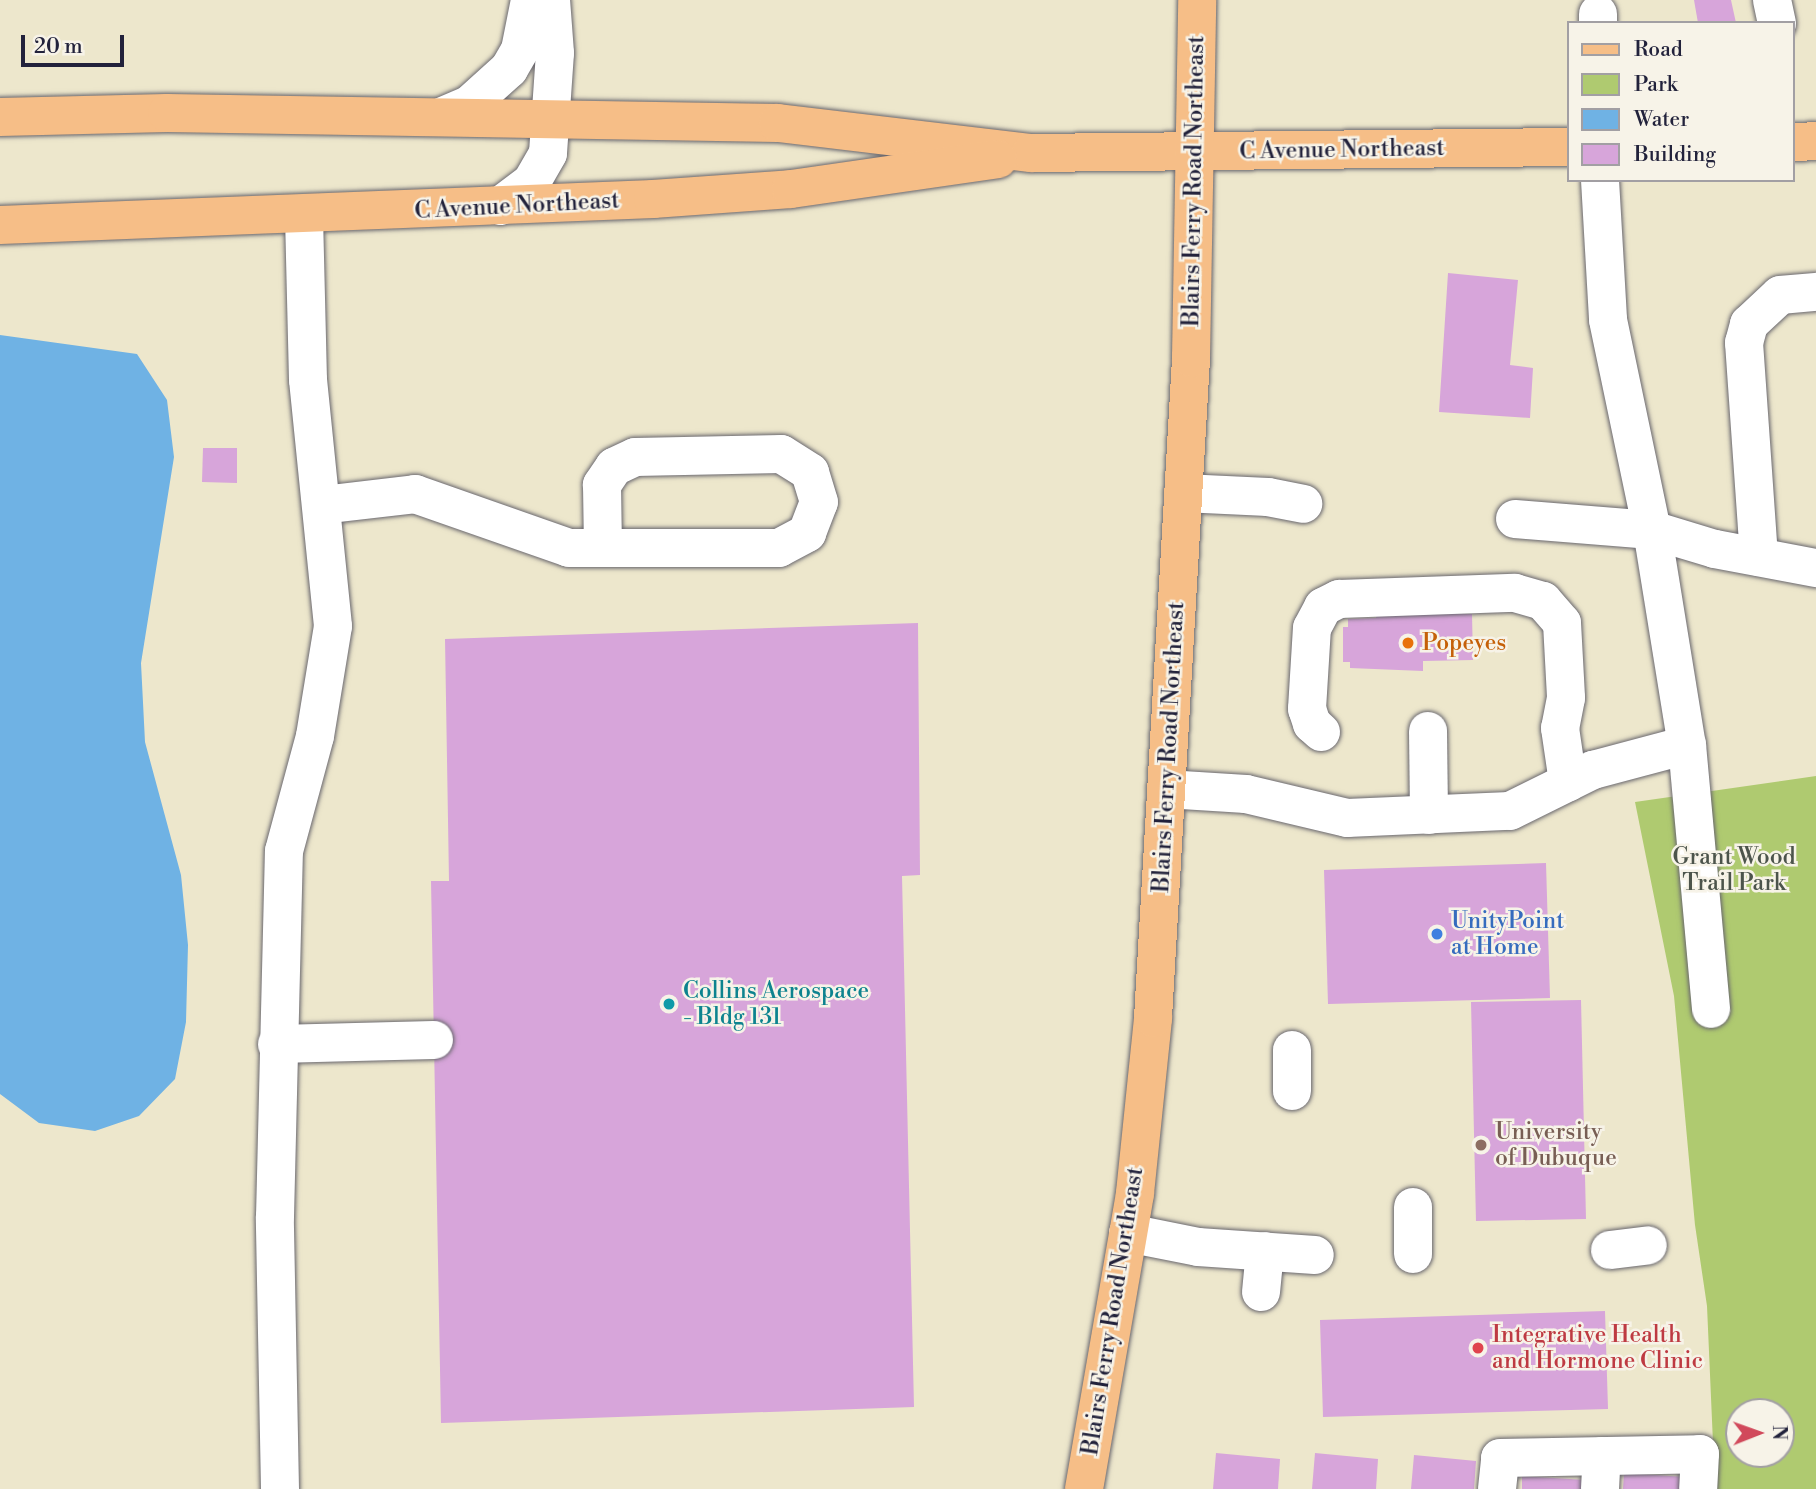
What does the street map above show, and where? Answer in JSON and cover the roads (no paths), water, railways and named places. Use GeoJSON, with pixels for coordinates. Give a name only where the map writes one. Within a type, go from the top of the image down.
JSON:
{"type":"FeatureCollection","features":[{"type":"Feature","properties":{"kind":"main road","name":"Blairs Ferry Road Northeast"},"geometry":{"type":"LineString","coordinates":[[1084,1489],[1128,1233],[1153,1018],[1191,358],[1197,0]]}},
{"type":"Feature","properties":{"kind":"main road","name":"C Avenue Northeast"},"geometry":{"type":"LineString","coordinates":[[0,117],[553,116],[778,122],[1031,153],[1568,147]]}},
{"type":"Feature","properties":{"kind":"main road"},"geometry":{"type":"LineString","coordinates":[[1795,142],[1816,141]]}},
{"type":"Feature","properties":{"kind":"main road","name":"C Avenue Northeast"},"geometry":{"type":"LineString","coordinates":[[0,225],[304,217],[791,189],[1031,153]]}},
{"type":"Feature","properties":{"kind":"street"},"geometry":{"type":"LineString","coordinates":[[443,116],[469,105],[509,69],[520,50],[530,0]]}},
{"type":"Feature","properties":{"kind":"street"},"geometry":{"type":"LineString","coordinates":[[500,206],[531,183],[548,153],[553,116],[551,0]]}},
{"type":"Feature","properties":{"kind":"street"},"geometry":{"type":"LineString","coordinates":[[1772,0],[1777,21]]}},
{"type":"Feature","properties":{"kind":"street"},"geometry":{"type":"LineString","coordinates":[[1600,182],[1608,320],[1652,530],[1686,735],[1711,1009]]}},
{"type":"Feature","properties":{"kind":"street"},"geometry":{"type":"LineString","coordinates":[[280,1489],[277,1044],[284,851],[315,736],[333,626],[308,380],[304,217]]}},
{"type":"Feature","properties":{"kind":"street"},"geometry":{"type":"LineString","coordinates":[[1759,557],[1744,343],[1749,324],[1780,295],[1816,292]]}},
{"type":"Feature","properties":{"kind":"street"},"geometry":{"type":"LineString","coordinates":[[322,505],[415,494],[569,548],[603,548],[779,548],[807,533],[819,502],[810,472],[781,454],[635,457],[614,467],[602,485],[603,548]]}},
{"type":"Feature","properties":{"kind":"street"},"geometry":{"type":"LineString","coordinates":[[1183,493],[1268,497],[1303,504]]}},
{"type":"Feature","properties":{"kind":"street"},"geometry":{"type":"LineString","coordinates":[[1515,519],[1652,530],[1759,557],[1816,568]]}},
{"type":"Feature","properties":{"kind":"street"},"geometry":{"type":"LineString","coordinates":[[1321,732],[1311,724],[1307,709],[1312,628],[1323,607],[1339,599],[1516,593],[1543,601],[1562,623],[1566,698],[1551,729],[1568,782]]}},
{"type":"Feature","properties":{"kind":"street"},"geometry":{"type":"LineString","coordinates":[[1428,730],[1429,815]]}},
{"type":"Feature","properties":{"kind":"street"},"geometry":{"type":"LineString","coordinates":[[1166,789],[1246,794],[1347,818],[1510,811],[1593,770],[1686,735]]}},
{"type":"Feature","properties":{"kind":"street"},"geometry":{"type":"LineString","coordinates":[[277,1044],[434,1040]]}},
{"type":"Feature","properties":{"kind":"street"},"geometry":{"type":"LineString","coordinates":[[1292,1050],[1292,1091]]}},
{"type":"Feature","properties":{"kind":"street"},"geometry":{"type":"LineString","coordinates":[[1413,1206],[1413,1254]]}},
{"type":"Feature","properties":{"kind":"street"},"geometry":{"type":"LineString","coordinates":[[1128,1233],[1198,1247],[1315,1255]]}},
{"type":"Feature","properties":{"kind":"street"},"geometry":{"type":"LineString","coordinates":[[1610,1250],[1648,1245]]}},
{"type":"Feature","properties":{"kind":"street"},"geometry":{"type":"LineString","coordinates":[[1261,1292],[1265,1251]]}},
{"type":"Feature","properties":{"kind":"street"},"geometry":{"type":"LineString","coordinates":[[1497,1489],[1500,1458],[1601,1472],[1700,1454],[1698,1489]]}},
{"type":"Feature","properties":{"kind":"water"},"geometry":{"type":"Polygon","coordinates":[[[0,335],[137,354],[167,400],[174,457],[141,663],[145,742],[181,875],[188,945],[186,1022],[175,1079],[139,1116],[95,1131],[39,1123],[0,1094],[0,335]]]}},
{"type":"Feature","properties":{"kind":"place","name":"Popeyes"},"geometry":{"type":"Point","coordinates":[1408,643]}},
{"type":"Feature","properties":{"kind":"place","name":"UnityPoint at Home"},"geometry":{"type":"Point","coordinates":[1437,934]}},
{"type":"Feature","properties":{"kind":"place","name":"Collins Aerospace - Bldg 131"},"geometry":{"type":"Point","coordinates":[669,1004]}},
{"type":"Feature","properties":{"kind":"place","name":"University of Dubuque"},"geometry":{"type":"Point","coordinates":[1481,1145]}},
{"type":"Feature","properties":{"kind":"place","name":"Integrative Health and Hormone Clinic"},"geometry":{"type":"Point","coordinates":[1478,1348]}},
{"type":"Feature","properties":{"kind":"park label","name":"Grant Wood Trail Park"},"geometry":{"type":"Point","coordinates":[1734,870]}}]}
